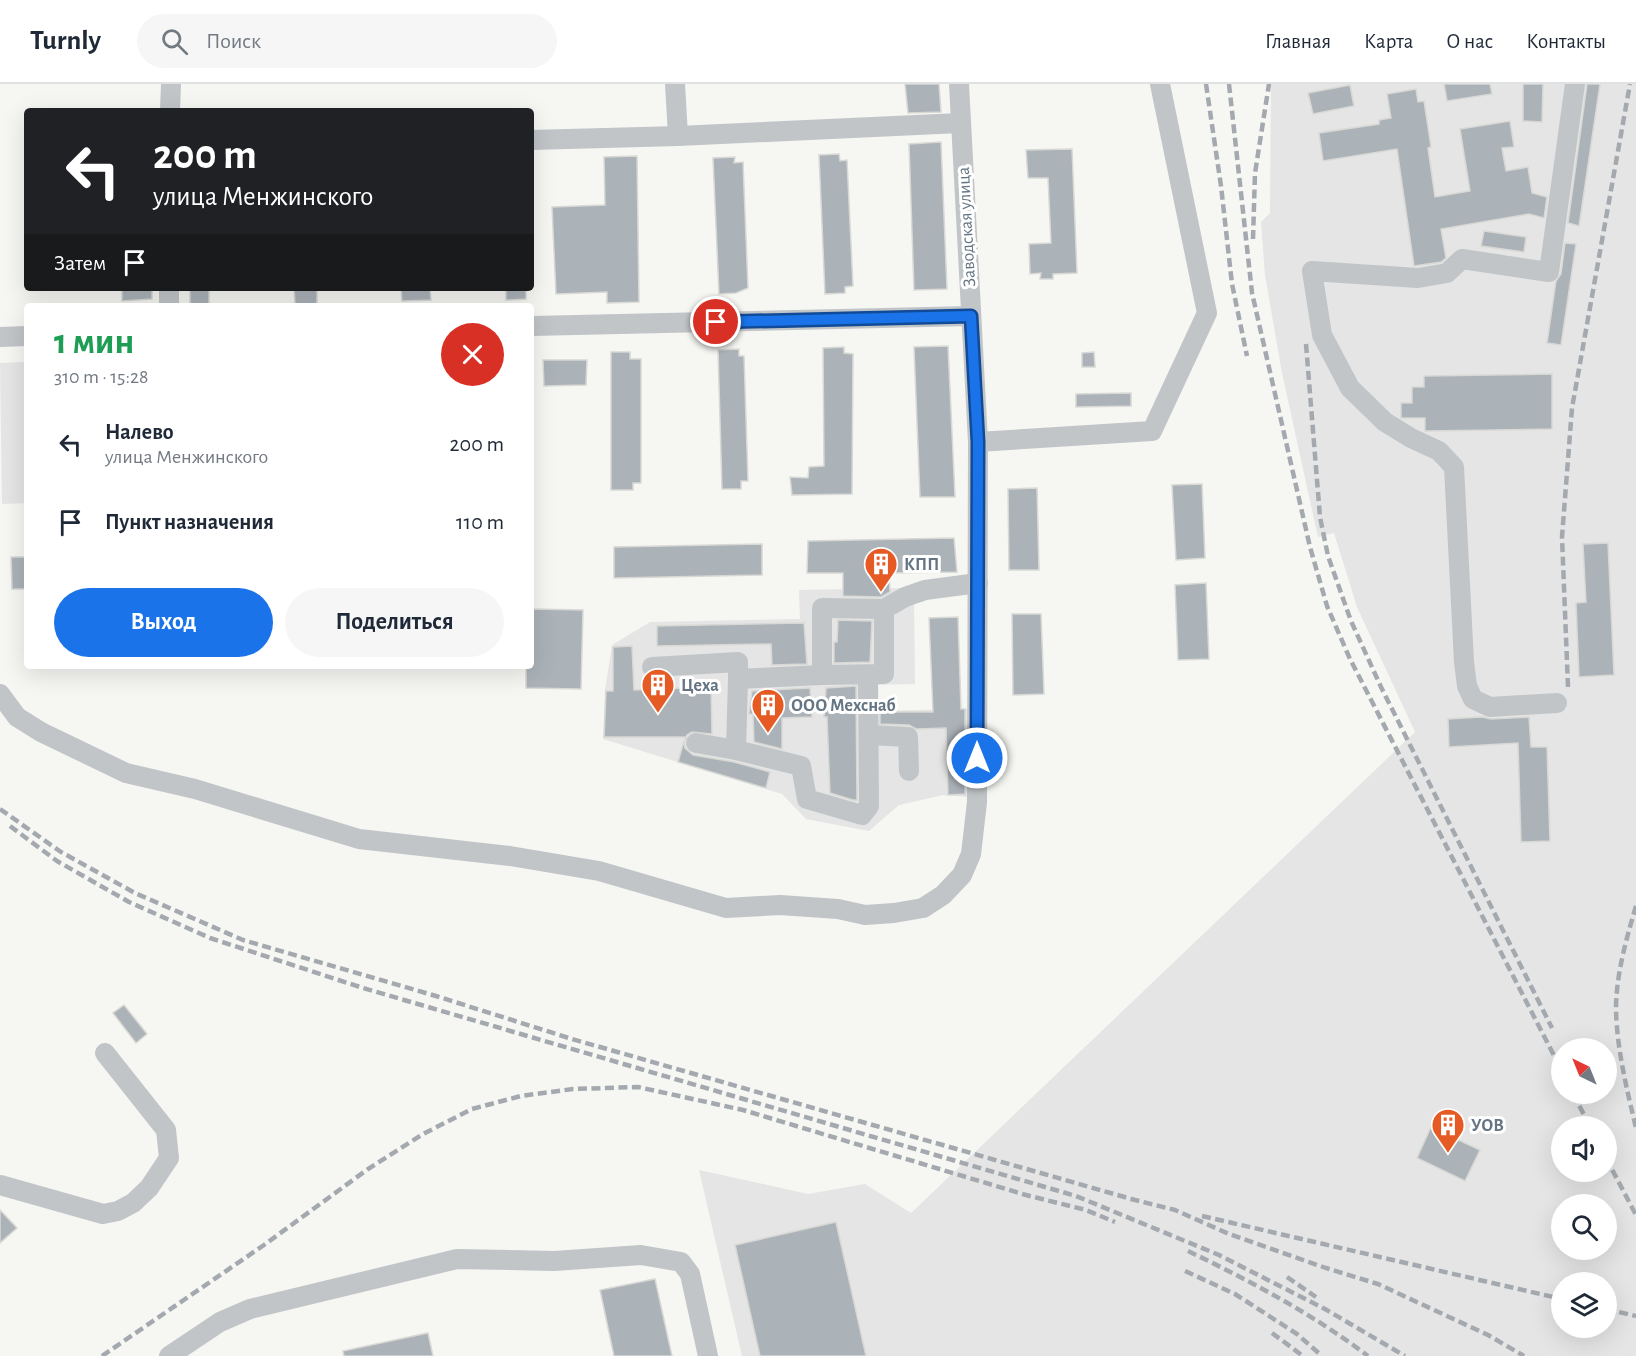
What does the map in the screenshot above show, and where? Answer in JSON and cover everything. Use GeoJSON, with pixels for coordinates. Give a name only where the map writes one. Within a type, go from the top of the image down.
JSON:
{"type":"FeatureCollection","features":[{"type":"Feature","properties":{"kind":"street"},"geometry":{"type":"LineString","coordinates":[[170,108],[171,84]]}},
{"type":"Feature","properties":{"kind":"street"},"geometry":{"type":"LineString","coordinates":[[675,84],[678,135]]}},
{"type":"Feature","properties":{"kind":"street","name":"Заводская улица"},"geometry":{"type":"LineString","coordinates":[[0,694],[17,717],[41,732],[126,773],[195,789],[359,839],[510,856],[599,871],[726,908],[780,905],[838,909],[866,915],[923,908],[943,895],[962,875],[971,854],[977,802],[978,442],[959,84]]}},
{"type":"Feature","properties":{"kind":"street"},"geometry":{"type":"LineString","coordinates":[[978,442],[1152,431],[1207,313],[1160,84]]}},
{"type":"Feature","properties":{"kind":"street"},"geometry":{"type":"LineString","coordinates":[[1557,703],[1490,707],[1473,699],[1467,686],[1464,663],[1454,466],[1439,451],[1385,422],[1350,388],[1322,335],[1312,272],[1418,278],[1447,273],[1462,259],[1549,272],[1575,84]]}},
{"type":"Feature","properties":{"kind":"street"},"geometry":{"type":"LineString","coordinates":[[534,140],[960,123]]}},
{"type":"Feature","properties":{"kind":"street"},"geometry":{"type":"LineString","coordinates":[[534,326],[971,316]]}},
{"type":"Feature","properties":{"kind":"street"},"geometry":{"type":"LineString","coordinates":[[0,337],[24,336]]}},
{"type":"Feature","properties":{"kind":"street"},"geometry":{"type":"LineString","coordinates":[[822,675],[822,608],[884,609],[905,597],[925,590],[978,583]]}},
{"type":"Feature","properties":{"kind":"street"},"geometry":{"type":"LineString","coordinates":[[738,679],[884,674],[884,609]]}},
{"type":"Feature","properties":{"kind":"street"},"geometry":{"type":"LineString","coordinates":[[652,667],[738,662],[736,750]]}},
{"type":"Feature","properties":{"kind":"street"},"geometry":{"type":"LineString","coordinates":[[696,743],[801,766],[807,799],[862,815],[869,806],[868,675]]}},
{"type":"Feature","properties":{"kind":"street"},"geometry":{"type":"LineString","coordinates":[[869,735],[908,737],[909,771]]}},
{"type":"Feature","properties":{"kind":"street"},"geometry":{"type":"LineString","coordinates":[[0,1185],[103,1214],[118,1212],[133,1203],[149,1188],[169,1158],[166,1130],[105,1053]]}},
{"type":"Feature","properties":{"kind":"street"},"geometry":{"type":"LineString","coordinates":[[169,1356],[220,1322],[250,1309],[457,1259],[554,1261],[641,1254],[681,1262],[690,1274],[708,1356]]}},
{"type":"Feature","properties":{"kind":"shaded area"},"geometry":{"type":"Polygon","coordinates":[[[1271,84],[1636,84],[1636,1356],[742,1356],[699,1170],[808,1194],[865,1184],[911,1213],[1415,732],[1357,607],[1334,533],[1318,537],[1282,373],[1265,275],[1261,222],[1270,213],[1271,84]]]}},
{"type":"Feature","properties":{"kind":"shaded area"},"geometry":{"type":"Polygon","coordinates":[[[24,362],[24,503],[2,504],[0,363],[24,362]]]}},
{"type":"Feature","properties":{"kind":"shaded area"},"geometry":{"type":"Polygon","coordinates":[[[907,588],[914,600],[915,684],[871,685],[871,711],[968,709],[969,797],[943,795],[899,805],[869,831],[806,819],[782,794],[603,739],[605,690],[612,645],[650,622],[800,619],[799,590],[907,588]]]}},
{"type":"Feature","properties":{"kind":"building"},"geometry":{"type":"Polygon","coordinates":[[[905,84],[939,84],[941,112],[908,113],[905,84]]]}},
{"type":"Feature","properties":{"kind":"building"},"geometry":{"type":"Polygon","coordinates":[[[1444,84],[1490,84],[1492,94],[1447,101],[1444,84]]]}},
{"type":"Feature","properties":{"kind":"building"},"geometry":{"type":"Polygon","coordinates":[[[1523,84],[1543,84],[1542,122],[1523,121],[1523,84]]]}},
{"type":"Feature","properties":{"kind":"building"},"geometry":{"type":"Polygon","coordinates":[[[1587,84],[1600,84],[1579,226],[1568,223],[1587,84]]]}},
{"type":"Feature","properties":{"kind":"building"},"geometry":{"type":"Polygon","coordinates":[[[1350,85],[1354,106],[1313,114],[1308,93],[1350,85]]]}},
{"type":"Feature","properties":{"kind":"building"},"geometry":{"type":"Polygon","coordinates":[[[1416,89],[1418,102],[1424,101],[1435,197],[1470,191],[1460,129],[1510,121],[1514,147],[1502,148],[1506,171],[1528,167],[1532,193],[1547,197],[1544,218],[1529,214],[1441,229],[1446,258],[1441,262],[1414,266],[1397,149],[1323,161],[1319,133],[1379,124],[1379,120],[1391,118],[1387,94],[1416,89]]]}},
{"type":"Feature","properties":{"kind":"building"},"geometry":{"type":"Polygon","coordinates":[[[941,142],[947,289],[914,290],[909,144],[941,142]]]}},
{"type":"Feature","properties":{"kind":"building"},"geometry":{"type":"Polygon","coordinates":[[[1072,149],[1077,273],[1053,274],[1053,279],[1040,279],[1041,273],[1030,274],[1029,244],[1051,243],[1048,178],[1028,178],[1026,150],[1072,149]]]}},
{"type":"Feature","properties":{"kind":"building"},"geometry":{"type":"Polygon","coordinates":[[[839,154],[840,161],[847,160],[853,286],[845,287],[845,293],[825,294],[819,155],[839,154]]]}},
{"type":"Feature","properties":{"kind":"building"},"geometry":{"type":"Polygon","coordinates":[[[637,156],[639,302],[607,303],[607,292],[556,294],[552,207],[605,205],[604,157],[637,156]]]}},
{"type":"Feature","properties":{"kind":"building"},"geometry":{"type":"Polygon","coordinates":[[[735,157],[734,163],[743,162],[748,288],[736,293],[719,294],[713,158],[735,157]]]}},
{"type":"Feature","properties":{"kind":"building"},"geometry":{"type":"Polygon","coordinates":[[[1484,231],[1526,237],[1524,252],[1481,246],[1484,231]]]}},
{"type":"Feature","properties":{"kind":"building"},"geometry":{"type":"Polygon","coordinates":[[[1565,243],[1576,244],[1561,345],[1547,343],[1556,281],[1561,274],[1565,243]]]}},
{"type":"Feature","properties":{"kind":"building"},"geometry":{"type":"Polygon","coordinates":[[[122,291],[152,291],[152,299],[122,301],[122,291]]]}},
{"type":"Feature","properties":{"kind":"building"},"geometry":{"type":"Polygon","coordinates":[[[190,291],[209,291],[209,303],[190,303],[190,291]]]}},
{"type":"Feature","properties":{"kind":"building"},"geometry":{"type":"Polygon","coordinates":[[[294,291],[317,291],[317,303],[295,303],[294,291]]]}},
{"type":"Feature","properties":{"kind":"building"},"geometry":{"type":"Polygon","coordinates":[[[401,291],[430,291],[431,300],[402,301],[401,291]]]}},
{"type":"Feature","properties":{"kind":"building"},"geometry":{"type":"Polygon","coordinates":[[[506,291],[526,291],[526,299],[506,300],[506,291]]]}},
{"type":"Feature","properties":{"kind":"building"},"geometry":{"type":"Polygon","coordinates":[[[948,346],[955,497],[920,497],[914,347],[948,346]]]}},
{"type":"Feature","properties":{"kind":"building"},"geometry":{"type":"Polygon","coordinates":[[[844,347],[844,353],[853,354],[852,494],[792,495],[790,477],[808,478],[809,467],[824,466],[823,348],[844,347]]]}},
{"type":"Feature","properties":{"kind":"building"},"geometry":{"type":"Polygon","coordinates":[[[739,349],[739,356],[744,356],[748,481],[741,481],[741,489],[722,489],[718,350],[739,349]]]}},
{"type":"Feature","properties":{"kind":"building"},"geometry":{"type":"Polygon","coordinates":[[[611,352],[630,352],[630,359],[641,359],[641,483],[633,483],[633,490],[611,490],[611,352]]]}},
{"type":"Feature","properties":{"kind":"building"},"geometry":{"type":"Polygon","coordinates":[[[1094,352],[1095,367],[1082,367],[1082,353],[1094,352]]]}},
{"type":"Feature","properties":{"kind":"building"},"geometry":{"type":"Polygon","coordinates":[[[543,360],[587,360],[586,385],[544,386],[543,360]]]}},
{"type":"Feature","properties":{"kind":"building"},"geometry":{"type":"Polygon","coordinates":[[[1552,374],[1552,429],[1425,431],[1425,418],[1401,418],[1401,403],[1412,403],[1412,387],[1424,387],[1424,376],[1552,374]]]}},
{"type":"Feature","properties":{"kind":"building"},"geometry":{"type":"Polygon","coordinates":[[[1131,393],[1131,406],[1076,407],[1076,394],[1131,393]]]}},
{"type":"Feature","properties":{"kind":"building"},"geometry":{"type":"Polygon","coordinates":[[[1202,484],[1205,558],[1176,560],[1172,485],[1202,484]]]}},
{"type":"Feature","properties":{"kind":"building"},"geometry":{"type":"Polygon","coordinates":[[[1037,488],[1039,570],[1009,570],[1008,489],[1037,488]]]}},
{"type":"Feature","properties":{"kind":"building"},"geometry":{"type":"Polygon","coordinates":[[[954,538],[957,572],[889,573],[890,592],[881,597],[843,596],[843,573],[807,573],[808,541],[954,538]]]}},
{"type":"Feature","properties":{"kind":"building"},"geometry":{"type":"Polygon","coordinates":[[[1608,543],[1614,675],[1579,677],[1576,603],[1586,602],[1583,544],[1608,543]]]}},
{"type":"Feature","properties":{"kind":"building"},"geometry":{"type":"Polygon","coordinates":[[[762,544],[762,575],[614,578],[614,547],[762,544]]]}},
{"type":"Feature","properties":{"kind":"building"},"geometry":{"type":"Polygon","coordinates":[[[11,557],[24,557],[24,589],[12,589],[11,557]]]}},
{"type":"Feature","properties":{"kind":"building"},"geometry":{"type":"Polygon","coordinates":[[[1206,583],[1209,659],[1178,660],[1175,585],[1206,583]]]}},
{"type":"Feature","properties":{"kind":"building"},"geometry":{"type":"Polygon","coordinates":[[[534,609],[583,610],[581,689],[526,688],[526,669],[534,669],[534,609]]]}},
{"type":"Feature","properties":{"kind":"building"},"geometry":{"type":"Polygon","coordinates":[[[1012,614],[1041,614],[1044,694],[1013,695],[1012,614]]]}},
{"type":"Feature","properties":{"kind":"building"},"geometry":{"type":"Polygon","coordinates":[[[958,617],[961,709],[965,709],[965,794],[948,795],[946,728],[916,729],[909,725],[880,724],[880,712],[933,712],[929,618],[958,617]]]}},
{"type":"Feature","properties":{"kind":"building"},"geometry":{"type":"Polygon","coordinates":[[[838,620],[872,621],[870,662],[834,663],[834,642],[837,642],[838,620]]]}},
{"type":"Feature","properties":{"kind":"building"},"geometry":{"type":"Polygon","coordinates":[[[804,623],[807,664],[772,665],[771,644],[657,646],[657,626],[804,623]]]}},
{"type":"Feature","properties":{"kind":"building","name":"Цеха"},"geometry":{"type":"Polygon","coordinates":[[[632,646],[634,690],[711,687],[712,734],[692,732],[685,740],[685,737],[604,737],[606,691],[613,691],[613,647],[632,646]]]}},
{"type":"Feature","properties":{"kind":"building"},"geometry":{"type":"Polygon","coordinates":[[[856,686],[857,800],[853,800],[830,793],[827,717],[824,717],[826,688],[856,686]]]}},
{"type":"Feature","properties":{"kind":"building","name":"ООО Мехснаб"},"geometry":{"type":"Polygon","coordinates":[[[810,688],[812,717],[782,718],[782,749],[754,742],[753,714],[749,714],[752,691],[810,688]]]}},
{"type":"Feature","properties":{"kind":"building"},"geometry":{"type":"Polygon","coordinates":[[[1482,717],[1491,719],[1529,717],[1531,747],[1547,747],[1550,841],[1521,842],[1518,743],[1449,747],[1448,719],[1482,717]]]}},
{"type":"Feature","properties":{"kind":"building"},"geometry":{"type":"Polygon","coordinates":[[[684,741],[685,748],[693,755],[734,762],[770,772],[766,788],[678,762],[684,741]]]}},
{"type":"Feature","properties":{"kind":"building"},"geometry":{"type":"Polygon","coordinates":[[[124,1005],[147,1034],[136,1043],[113,1013],[124,1005]]]}},
{"type":"Feature","properties":{"kind":"building","name":"УОВ"},"geometry":{"type":"Polygon","coordinates":[[[1431,1127],[1480,1150],[1465,1181],[1417,1158],[1431,1127]]]}},
{"type":"Feature","properties":{"kind":"building"},"geometry":{"type":"Polygon","coordinates":[[[0,1210],[17,1228],[0,1243],[0,1210]]]}},
{"type":"Feature","properties":{"kind":"building"},"geometry":{"type":"Polygon","coordinates":[[[836,1222],[866,1356],[760,1356],[735,1245],[836,1222]]]}},
{"type":"Feature","properties":{"kind":"building"},"geometry":{"type":"Polygon","coordinates":[[[655,1279],[672,1356],[614,1356],[600,1290],[655,1279]]]}},
{"type":"Feature","properties":{"kind":"building"},"geometry":{"type":"Polygon","coordinates":[[[428,1333],[433,1356],[344,1356],[343,1351],[428,1333]]]}},
{"type":"Feature","properties":{"kind":"railway"},"geometry":{"type":"LineString","coordinates":[[1206,84],[1232,284],[1247,356]]}},
{"type":"Feature","properties":{"kind":"railway"},"geometry":{"type":"LineString","coordinates":[[1229,84],[1252,293],[1310,547],[1327,606],[1350,659],[1551,1050]]}},
{"type":"Feature","properties":{"kind":"railway"},"geometry":{"type":"LineString","coordinates":[[1253,239],[1255,173],[1269,84]]}},
{"type":"Feature","properties":{"kind":"railway"},"geometry":{"type":"LineString","coordinates":[[1568,687],[1562,537],[1572,408],[1630,84]]}},
{"type":"Feature","properties":{"kind":"railway"},"geometry":{"type":"LineString","coordinates":[[1306,344],[1320,517],[1328,556],[1351,621],[1381,687],[1552,1028]]}},
{"type":"Feature","properties":{"kind":"railway"},"geometry":{"type":"LineString","coordinates":[[0,809],[61,852],[135,893],[243,940],[436,996],[572,1039],[1175,1210],[1229,1234],[1378,1284],[1488,1335],[1524,1356]]}},
{"type":"Feature","properties":{"kind":"railway"},"geometry":{"type":"LineString","coordinates":[[10,826],[57,861],[129,902],[210,938],[363,988],[1076,1196],[1219,1255],[1325,1309],[1405,1356]]}},
{"type":"Feature","properties":{"kind":"railway"},"geometry":{"type":"LineString","coordinates":[[1636,906],[1625,945],[1616,997],[1620,1055],[1636,1128]]}},
{"type":"Feature","properties":{"kind":"railway"},"geometry":{"type":"LineString","coordinates":[[102,1356],[264,1245],[368,1169],[423,1134],[472,1109],[521,1096],[573,1089],[638,1087],[743,1110],[1026,1195],[1086,1210],[1115,1222]]}},
{"type":"Feature","properties":{"kind":"railway"},"geometry":{"type":"LineString","coordinates":[[1578,1104],[1585,1116]]}},
{"type":"Feature","properties":{"kind":"railway"},"geometry":{"type":"LineString","coordinates":[[1617,1179],[1636,1215]]}},
{"type":"Feature","properties":{"kind":"railway"},"geometry":{"type":"LineString","coordinates":[[1202,1216],[1551,1296]]}},
{"type":"Feature","properties":{"kind":"railway"},"geometry":{"type":"LineString","coordinates":[[1188,1251],[1281,1299],[1368,1356]]}},
{"type":"Feature","properties":{"kind":"railway"},"geometry":{"type":"LineString","coordinates":[[1185,1271],[1235,1294],[1297,1334],[1322,1356]]}},
{"type":"Feature","properties":{"kind":"railway"},"geometry":{"type":"LineString","coordinates":[[1287,1277],[1316,1297]]}},
{"type":"Feature","properties":{"kind":"railway"},"geometry":{"type":"LineString","coordinates":[[1617,1312],[1636,1316]]}},
{"type":"Feature","properties":{"kind":"railway"},"geometry":{"type":"LineString","coordinates":[[1272,1333],[1303,1356]]}},
{"type":"Feature","properties":{"kind":"place","name":"КПП"},"geometry":{"type":"Point","coordinates":[881,593]}},
{"type":"Feature","properties":{"kind":"place","name":"Цеха"},"geometry":{"type":"Point","coordinates":[658,714]}},
{"type":"Feature","properties":{"kind":"place","name":"ООО Мехснаб"},"geometry":{"type":"Point","coordinates":[768,734]}},
{"type":"Feature","properties":{"kind":"place","name":"УОВ"},"geometry":{"type":"Point","coordinates":[1448,1154]}},
{"type":"Feature","properties":{"kind":"route"},"geometry":{"type":"LineString","coordinates":[[716,322],[971,316],[978,442],[977,758]]}}]}
